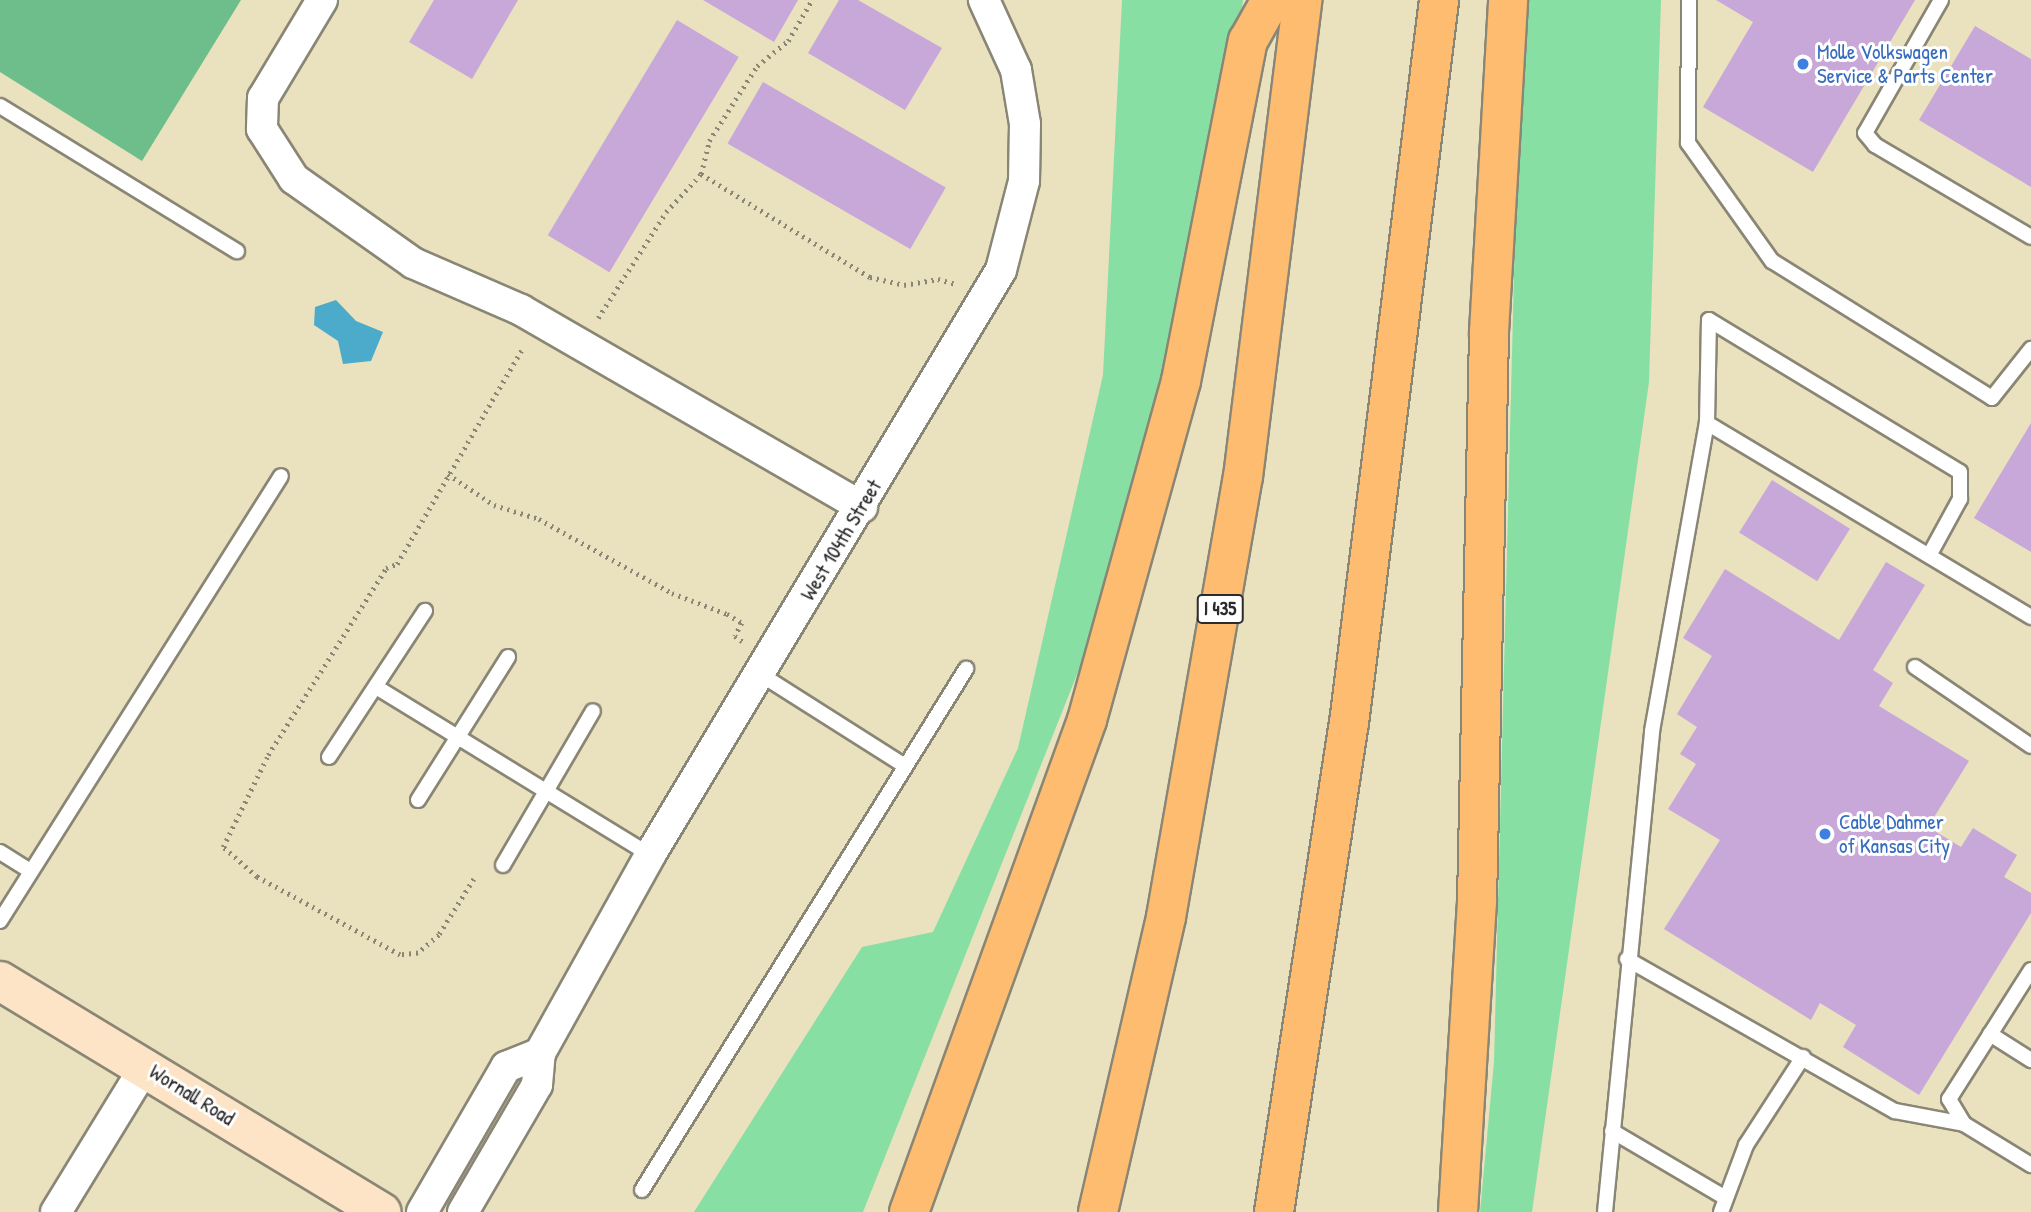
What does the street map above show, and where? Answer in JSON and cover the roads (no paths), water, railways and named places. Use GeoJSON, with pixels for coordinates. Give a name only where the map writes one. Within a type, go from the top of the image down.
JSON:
{"type":"FeatureCollection","features":[{"type":"Feature","properties":{"kind":"highway"},"geometry":{"type":"LineString","coordinates":[[909,1212],[1087,720],[1181,381],[1248,41],[1271,0]]}},
{"type":"Feature","properties":{"kind":"highway","name":"I 435"},"geometry":{"type":"LineString","coordinates":[[1098,1212],[1166,917],[1243,477],[1302,0]]}},
{"type":"Feature","properties":{"kind":"highway"},"geometry":{"type":"LineString","coordinates":[[1275,1212],[1346,751],[1439,0]]}},
{"type":"Feature","properties":{"kind":"highway"},"geometry":{"type":"LineString","coordinates":[[1458,1212],[1477,902],[1489,332],[1508,0]]}},
{"type":"Feature","properties":{"kind":"main road","name":"Wornall Road"},"geometry":{"type":"LineString","coordinates":[[0,981],[145,1066],[382,1212]]}},
{"type":"Feature","properties":{"kind":"street"},"geometry":{"type":"LineString","coordinates":[[322,0],[263,98],[262,129],[273,152],[294,179],[360,231],[581,345],[862,507]]}},
{"type":"Feature","properties":{"kind":"street","name":"West 104th Street"},"geometry":{"type":"LineString","coordinates":[[463,1212],[537,1085],[540,1053],[650,855],[986,302],[1014,232],[1025,124],[1016,69],[984,0]]}},
{"type":"Feature","properties":{"kind":"street"},"geometry":{"type":"LineString","coordinates":[[422,1212],[506,1067],[540,1053]]}},
{"type":"Feature","properties":{"kind":"street"},"geometry":{"type":"LineString","coordinates":[[56,1212],[145,1066]]}},
{"type":"Feature","properties":{"kind":"lane"},"geometry":{"type":"LineString","coordinates":[[1689,0],[1688,142],[1772,261],[1992,398],[2031,349]]}},
{"type":"Feature","properties":{"kind":"lane"},"geometry":{"type":"LineString","coordinates":[[1941,0],[1865,133],[1875,145],[2031,237]]}},
{"type":"Feature","properties":{"kind":"lane"},"geometry":{"type":"LineString","coordinates":[[0,106],[237,250]]}},
{"type":"Feature","properties":{"kind":"lane"},"geometry":{"type":"LineString","coordinates":[[1605,1212],[1619,1031],[1652,731],[1682,548],[1707,423],[1709,320],[1960,472],[1960,499],[1931,552]]}},
{"type":"Feature","properties":{"kind":"lane"},"geometry":{"type":"LineString","coordinates":[[1707,423],[1931,552],[2031,617]]}},
{"type":"Feature","properties":{"kind":"lane"},"geometry":{"type":"LineString","coordinates":[[0,921],[281,476]]}},
{"type":"Feature","properties":{"kind":"lane"},"geometry":{"type":"LineString","coordinates":[[329,757],[425,611]]}},
{"type":"Feature","properties":{"kind":"lane"},"geometry":{"type":"LineString","coordinates":[[418,800],[508,657]]}},
{"type":"Feature","properties":{"kind":"lane"},"geometry":{"type":"LineString","coordinates":[[765,666],[905,766]]}},
{"type":"Feature","properties":{"kind":"lane"},"geometry":{"type":"LineString","coordinates":[[1915,667],[2031,746]]}},
{"type":"Feature","properties":{"kind":"lane"},"geometry":{"type":"LineString","coordinates":[[642,1190],[966,668]]}},
{"type":"Feature","properties":{"kind":"lane"},"geometry":{"type":"LineString","coordinates":[[376,687],[650,855]]}},
{"type":"Feature","properties":{"kind":"lane"},"geometry":{"type":"LineString","coordinates":[[503,865],[543,790],[593,711]]}},
{"type":"Feature","properties":{"kind":"lane"},"geometry":{"type":"LineString","coordinates":[[0,852],[32,870]]}},
{"type":"Feature","properties":{"kind":"lane"},"geometry":{"type":"LineString","coordinates":[[1627,959],[1895,1111],[1964,1124],[2031,1165]]}},
{"type":"Feature","properties":{"kind":"lane"},"geometry":{"type":"LineString","coordinates":[[1964,1124],[1949,1099],[2031,970]]}},
{"type":"Feature","properties":{"kind":"lane"},"geometry":{"type":"LineString","coordinates":[[1990,1034],[2031,1060]]}},
{"type":"Feature","properties":{"kind":"lane"},"geometry":{"type":"LineString","coordinates":[[1721,1212],[1724,1197],[1746,1144],[1803,1057]]}},
{"type":"Feature","properties":{"kind":"lane"},"geometry":{"type":"LineString","coordinates":[[1612,1131],[1724,1197]]}},
{"type":"Feature","properties":{"kind":"water"},"geometry":{"type":"Polygon","coordinates":[[[336,300],[356,321],[383,332],[371,361],[343,364],[338,341],[314,325],[315,307],[336,300]]]}},
{"type":"Feature","properties":{"kind":"place","name":"Molle Volkswagen Service & Parts Center"},"geometry":{"type":"Point","coordinates":[1803,64]}},
{"type":"Feature","properties":{"kind":"place","name":"Cable Dahmer of Kansas City"},"geometry":{"type":"Point","coordinates":[1825,834]}}]}
